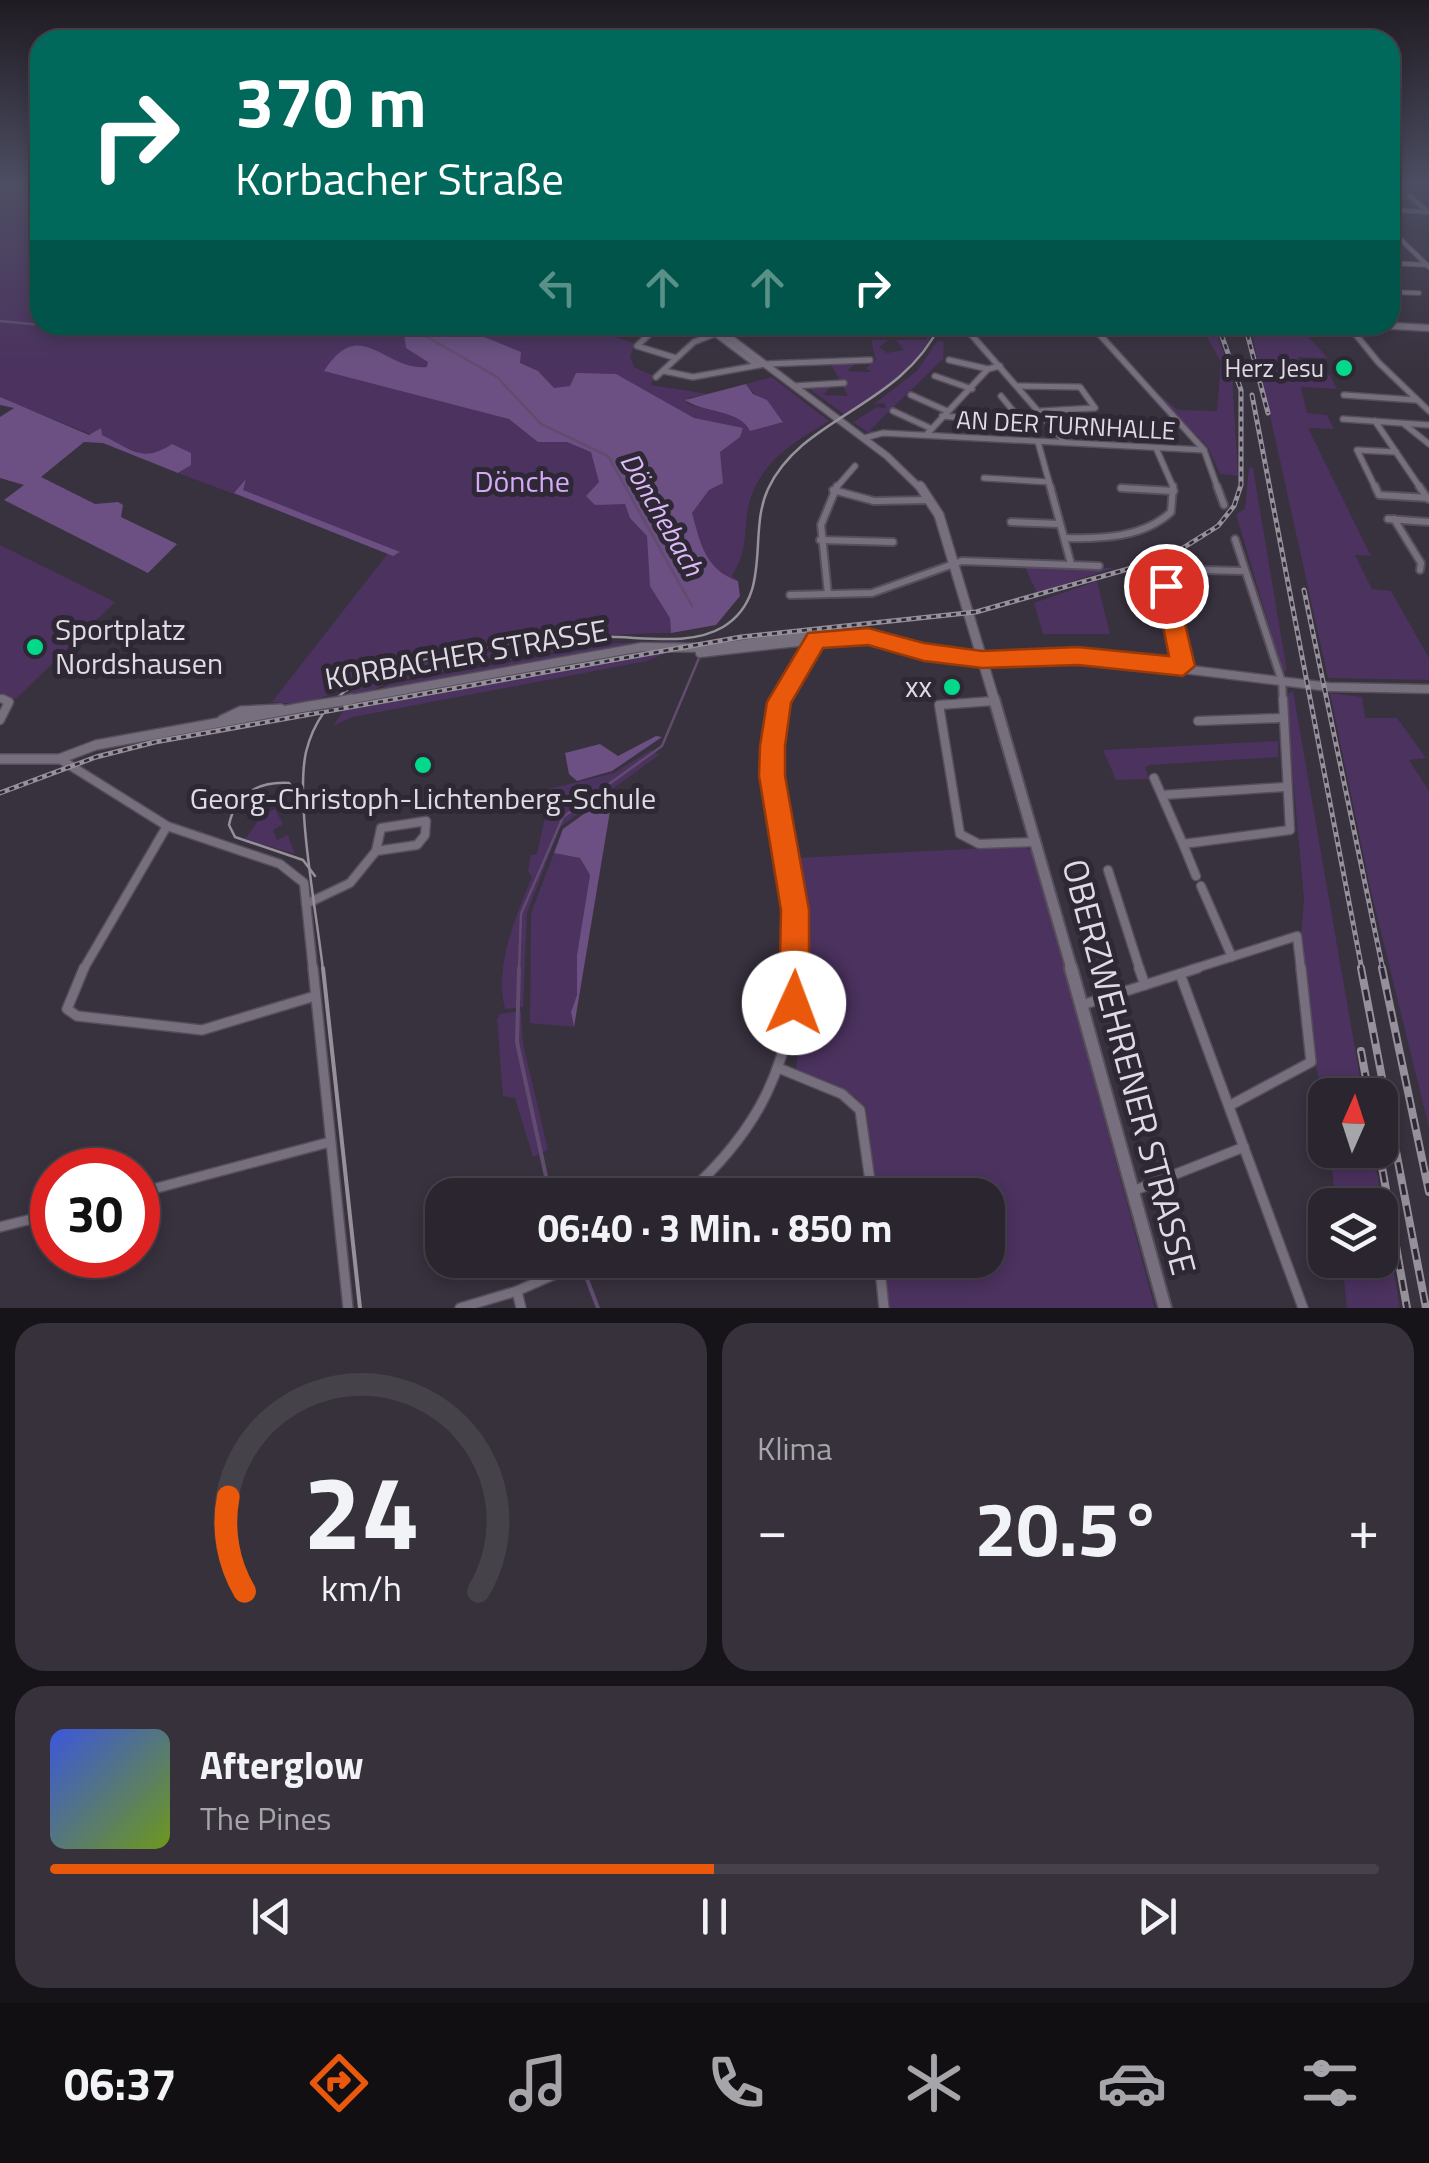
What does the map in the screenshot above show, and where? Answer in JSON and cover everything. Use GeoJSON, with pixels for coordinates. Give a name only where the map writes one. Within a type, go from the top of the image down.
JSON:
{"type":"FeatureCollection","features":[{"type":"Feature","properties":{"kind":"main road"},"geometry":{"type":"LineString","coordinates":[[1400,326],[1429,328]]}},
{"type":"Feature","properties":{"kind":"main road"},"geometry":{"type":"LineString","coordinates":[[725,335],[864,438],[911,476],[930,500]]}},
{"type":"Feature","properties":{"kind":"main road","name":"OBERZWEHRENER STRASSE"},"geometry":{"type":"LineString","coordinates":[[930,500],[954,562],[1036,842],[1165,1308]]}},
{"type":"Feature","properties":{"kind":"street"},"geometry":{"type":"LineString","coordinates":[[1406,245],[1428,266]]}},
{"type":"Feature","properties":{"kind":"street"},"geometry":{"type":"LineString","coordinates":[[1400,264],[1428,266]]}},
{"type":"Feature","properties":{"kind":"street"},"geometry":{"type":"LineString","coordinates":[[1400,292],[1418,293]]}},
{"type":"Feature","properties":{"kind":"street"},"geometry":{"type":"LineString","coordinates":[[646,335],[636,346],[676,358]]}},
{"type":"Feature","properties":{"kind":"street"},"geometry":{"type":"LineString","coordinates":[[656,377],[706,335]]}},
{"type":"Feature","properties":{"kind":"street"},"geometry":{"type":"LineString","coordinates":[[972,335],[1066,443]]}},
{"type":"Feature","properties":{"kind":"street"},"geometry":{"type":"LineString","coordinates":[[1101,335],[1204,450],[1224,505]]}},
{"type":"Feature","properties":{"kind":"street"},"geometry":{"type":"LineString","coordinates":[[1357,335],[1429,411]]}},
{"type":"Feature","properties":{"kind":"street"},"geometry":{"type":"LineString","coordinates":[[664,370],[693,376],[761,364],[870,360]]}},
{"type":"Feature","properties":{"kind":"street","name":"AN DER TURNHALLE"},"geometry":{"type":"LineString","coordinates":[[948,360],[988,369],[1000,366]]}},
{"type":"Feature","properties":{"kind":"street","name":"AN DER TURNHALLE"},"geometry":{"type":"LineString","coordinates":[[928,431],[988,369]]}},
{"type":"Feature","properties":{"kind":"street","name":"AN DER TURNHALLE"},"geometry":{"type":"LineString","coordinates":[[936,376],[972,389]]}},
{"type":"Feature","properties":{"kind":"street"},"geometry":{"type":"LineString","coordinates":[[794,386],[844,383]]}},
{"type":"Feature","properties":{"kind":"street"},"geometry":{"type":"LineString","coordinates":[[1018,386],[1080,386],[1095,408],[1040,411]]}},
{"type":"Feature","properties":{"kind":"street","name":"AN DER TURNHALLE"},"geometry":{"type":"LineString","coordinates":[[911,395],[944,414],[1012,422],[1014,412],[1001,396]]}},
{"type":"Feature","properties":{"kind":"street"},"geometry":{"type":"LineString","coordinates":[[1344,395],[1417,400]]}},
{"type":"Feature","properties":{"kind":"street","name":"AN DER TURNHALLE"},"geometry":{"type":"LineString","coordinates":[[892,411],[928,431]]}},
{"type":"Feature","properties":{"kind":"street"},"geometry":{"type":"LineString","coordinates":[[1343,419],[1429,424]]}},
{"type":"Feature","properties":{"kind":"street"},"geometry":{"type":"LineString","coordinates":[[1375,422],[1428,499]]}},
{"type":"Feature","properties":{"kind":"street"},"geometry":{"type":"LineString","coordinates":[[1403,423],[1429,444]]}},
{"type":"Feature","properties":{"kind":"street","name":"AN DER TURNHALLE"},"geometry":{"type":"LineString","coordinates":[[864,438],[928,431],[1038,442],[1204,450]]}},
{"type":"Feature","properties":{"kind":"street"},"geometry":{"type":"LineString","coordinates":[[1038,442],[1071,564]]}},
{"type":"Feature","properties":{"kind":"street"},"geometry":{"type":"LineString","coordinates":[[1064,538],[1106,540],[1157,522],[1173,508],[1174,491],[1156,448]]}},
{"type":"Feature","properties":{"kind":"street"},"geometry":{"type":"LineString","coordinates":[[1396,452],[1357,450],[1380,495],[1428,499]]}},
{"type":"Feature","properties":{"kind":"street"},"geometry":{"type":"LineString","coordinates":[[828,594],[820,540],[821,510],[855,466]]}},
{"type":"Feature","properties":{"kind":"street"},"geometry":{"type":"LineString","coordinates":[[984,478],[1048,482]]}},
{"type":"Feature","properties":{"kind":"street"},"geometry":{"type":"LineString","coordinates":[[1121,488],[1174,491]]}},
{"type":"Feature","properties":{"kind":"street"},"geometry":{"type":"LineString","coordinates":[[833,490],[874,502],[930,500]]}},
{"type":"Feature","properties":{"kind":"street"},"geometry":{"type":"LineString","coordinates":[[1420,570],[1420,563],[1391,519],[1429,522]]}},
{"type":"Feature","properties":{"kind":"street"},"geometry":{"type":"LineString","coordinates":[[1011,522],[1060,524]]}},
{"type":"Feature","properties":{"kind":"street"},"geometry":{"type":"LineString","coordinates":[[1183,844],[1290,830],[1282,682],[1235,539]]}},
{"type":"Feature","properties":{"kind":"street"},"geometry":{"type":"LineString","coordinates":[[820,540],[893,542]]}},
{"type":"Feature","properties":{"kind":"street"},"geometry":{"type":"LineString","coordinates":[[790,595],[872,593],[954,562],[1100,566]]}},
{"type":"Feature","properties":{"kind":"street"},"geometry":{"type":"LineString","coordinates":[[1183,666],[1163,569],[1246,571]]}},
{"type":"Feature","properties":{"kind":"street","name":"KORBACHER STRASSE"},"geometry":{"type":"LineString","coordinates":[[0,759],[59,758],[96,745],[652,646],[712,654],[815,637],[852,636],[982,660],[1078,656],[1183,666],[1282,682],[1429,689]]}},
{"type":"Feature","properties":{"kind":"street"},"geometry":{"type":"LineString","coordinates":[[703,1178],[744,1138],[771,1096],[794,1003],[796,934],[791,878],[772,776],[774,726],[788,680],[815,637]]}},
{"type":"Feature","properties":{"kind":"street"},"geometry":{"type":"LineString","coordinates":[[0,698],[9,702],[0,720]]}},
{"type":"Feature","properties":{"kind":"street","name":"OBERZWEHRENER STRASSE"},"geometry":{"type":"LineString","coordinates":[[993,700],[947,702],[939,705],[937,712],[960,834],[971,843],[1036,842]]}},
{"type":"Feature","properties":{"kind":"street"},"geometry":{"type":"LineString","coordinates":[[1198,721],[1282,718]]}},
{"type":"Feature","properties":{"kind":"street"},"geometry":{"type":"LineString","coordinates":[[59,758],[168,826],[280,864],[304,883],[348,1308]]}},
{"type":"Feature","properties":{"kind":"street"},"geometry":{"type":"LineString","coordinates":[[1154,778],[1232,957]]}},
{"type":"Feature","properties":{"kind":"street"},"geometry":{"type":"LineString","coordinates":[[1162,794],[1286,788]]}},
{"type":"Feature","properties":{"kind":"street"},"geometry":{"type":"LineString","coordinates":[[306,904],[350,883],[376,851],[382,828],[426,821],[425,835],[417,845],[376,851]]}},
{"type":"Feature","properties":{"kind":"street"},"geometry":{"type":"LineString","coordinates":[[168,826],[71,992],[68,1009],[77,1016],[202,1030],[315,996]]}},
{"type":"Feature","properties":{"kind":"street"},"geometry":{"type":"LineString","coordinates":[[1108,870],[1145,985]]}},
{"type":"Feature","properties":{"kind":"street"},"geometry":{"type":"LineString","coordinates":[[1080,1006],[1297,936],[1311,1062],[1229,1106]]}},
{"type":"Feature","properties":{"kind":"street"},"geometry":{"type":"LineString","coordinates":[[1180,974],[1302,1308]]}},
{"type":"Feature","properties":{"kind":"street"},"geometry":{"type":"LineString","coordinates":[[780,1069],[842,1094],[860,1110],[870,1178]]}},
{"type":"Feature","properties":{"kind":"street"},"geometry":{"type":"LineString","coordinates":[[160,1186],[330,1142]]}},
{"type":"Feature","properties":{"kind":"street"},"geometry":{"type":"LineString","coordinates":[[1132,1192],[1244,1147]]}},
{"type":"Feature","properties":{"kind":"street"},"geometry":{"type":"LineString","coordinates":[[0,1228],[30,1220]]}},
{"type":"Feature","properties":{"kind":"street"},"geometry":{"type":"LineString","coordinates":[[460,1308],[548,1278]]}},
{"type":"Feature","properties":{"kind":"street"},"geometry":{"type":"LineString","coordinates":[[881,1278],[884,1308]]}},
{"type":"Feature","properties":{"kind":"street"},"geometry":{"type":"LineString","coordinates":[[517,1291],[521,1308]]}},
{"type":"Feature","properties":{"kind":"green space","name":"Dönche"},"geometry":{"type":"Polygon","coordinates":[[[0,245],[30,245],[30,335],[616,335],[635,344],[630,357],[634,367],[654,376],[651,385],[708,394],[688,398],[687,403],[736,417],[749,426],[783,421],[746,384],[772,377],[829,421],[789,447],[759,480],[748,509],[743,551],[732,576],[738,581],[731,579],[670,622],[671,633],[506,644],[409,661],[326,696],[292,703],[272,702],[389,552],[178,473],[183,471],[0,398],[0,245]]]}},
{"type":"Feature","properties":{"kind":"green space"},"geometry":{"type":"Polygon","coordinates":[[[926,335],[930,335],[920,353],[910,365],[886,387],[845,415],[808,388],[833,385],[823,395],[848,396],[830,362],[857,362],[847,371],[871,372],[866,368],[876,360],[871,340],[889,340],[879,347],[887,353],[904,350],[896,340],[927,340],[926,335]]]}},
{"type":"Feature","properties":{"kind":"green space"},"geometry":{"type":"Polygon","coordinates":[[[1206,335],[1217,335],[1232,375],[1238,476],[1220,474],[1208,447],[1150,387],[1178,410],[1217,411],[1221,362],[1206,335]]]}},
{"type":"Feature","properties":{"kind":"green space"},"geometry":{"type":"Polygon","coordinates":[[[1252,335],[1306,335],[1328,358],[1298,357],[1303,373],[1330,375],[1337,389],[1301,387],[1307,413],[1327,415],[1334,429],[1308,428],[1371,556],[1355,555],[1372,589],[1391,591],[1429,658],[1429,680],[1328,678],[1252,335]]]}},
{"type":"Feature","properties":{"kind":"green space"},"geometry":{"type":"Polygon","coordinates":[[[938,340],[944,342],[943,359],[870,430],[877,432],[869,433],[853,422],[877,407],[886,408],[884,403],[874,404],[917,371],[938,340]]]}},
{"type":"Feature","properties":{"kind":"green space"},"geometry":{"type":"Polygon","coordinates":[[[1249,467],[1253,468],[1287,671],[1282,670],[1236,514],[1245,509],[1249,467]]]}},
{"type":"Feature","properties":{"kind":"green space","name":"Sportplatz Nordshausen"},"geometry":{"type":"Polygon","coordinates":[[[0,545],[115,602],[16,699],[0,692],[0,545]]]}},
{"type":"Feature","properties":{"kind":"green space"},"geometry":{"type":"Polygon","coordinates":[[[1025,567],[1114,568],[1037,593],[1025,567]]]}},
{"type":"Feature","properties":{"kind":"green space"},"geometry":{"type":"Polygon","coordinates":[[[1097,581],[1110,634],[1043,634],[1034,603],[1097,581]]]}},
{"type":"Feature","properties":{"kind":"green space"},"geometry":{"type":"Polygon","coordinates":[[[697,640],[643,644],[373,694],[389,684],[616,643],[697,640]]]}},
{"type":"Feature","properties":{"kind":"green space"},"geometry":{"type":"Polygon","coordinates":[[[615,641],[387,682],[372,691],[347,695],[370,680],[406,667],[548,645],[615,641]]]}},
{"type":"Feature","properties":{"kind":"green space"},"geometry":{"type":"Polygon","coordinates":[[[673,650],[647,661],[353,717],[333,726],[343,711],[673,650]]]}},
{"type":"Feature","properties":{"kind":"green space"},"geometry":{"type":"Polygon","coordinates":[[[1293,691],[1360,1078],[1319,1078],[1312,1046],[1301,937],[1304,899],[1288,694],[1293,691]]]}},
{"type":"Feature","properties":{"kind":"green space"},"geometry":{"type":"Polygon","coordinates":[[[1330,693],[1362,697],[1365,718],[1397,718],[1426,758],[1409,760],[1429,791],[1429,1128],[1370,887],[1330,693]]]}},
{"type":"Feature","properties":{"kind":"green space"},"geometry":{"type":"Polygon","coordinates":[[[1278,741],[1278,757],[1150,765],[1145,768],[1150,779],[1116,780],[1103,750],[1278,741]]]}},
{"type":"Feature","properties":{"kind":"green space"},"geometry":{"type":"Polygon","coordinates":[[[651,750],[659,755],[560,827],[527,913],[523,1007],[505,1009],[504,959],[532,877],[528,871],[531,855],[537,854],[547,808],[541,807],[541,800],[519,800],[518,806],[488,804],[614,773],[651,750]]]}},
{"type":"Feature","properties":{"kind":"green space"},"geometry":{"type":"Polygon","coordinates":[[[275,809],[283,824],[273,830],[277,840],[288,835],[295,854],[245,839],[263,814],[275,809]]]}},
{"type":"Feature","properties":{"kind":"green space"},"geometry":{"type":"Polygon","coordinates":[[[1024,846],[1033,852],[1155,1308],[889,1308],[885,1278],[1005,1278],[1005,1178],[874,1178],[866,1107],[854,1096],[796,1069],[808,959],[795,858],[1024,846]]]}},
{"type":"Feature","properties":{"kind":"green space"},"geometry":{"type":"Polygon","coordinates":[[[554,853],[580,858],[590,875],[577,955],[577,995],[571,1012],[574,1027],[530,1023],[531,913],[554,853]]]}},
{"type":"Feature","properties":{"kind":"green space"},"geometry":{"type":"Polygon","coordinates":[[[521,1011],[523,1044],[548,1150],[533,1157],[515,1098],[503,1096],[497,1019],[500,1014],[521,1011]]]}},
{"type":"Feature","properties":{"kind":"green space"},"geometry":{"type":"Polygon","coordinates":[[[1332,1168],[1376,1168],[1379,1188],[1334,1188],[1332,1168]]]}},
{"type":"Feature","properties":{"kind":"green space"},"geometry":{"type":"Polygon","coordinates":[[[1344,1278],[1395,1278],[1400,1308],[1347,1308],[1344,1278]]]}},
{"type":"Feature","properties":{"kind":"shaded area"},"geometry":{"type":"Polygon","coordinates":[[[404,335],[480,335],[521,352],[520,363],[538,371],[554,388],[570,386],[576,373],[616,374],[694,418],[743,428],[740,437],[720,452],[723,483],[709,490],[692,513],[706,554],[718,570],[738,581],[740,596],[716,625],[671,633],[670,618],[650,586],[647,536],[630,518],[625,504],[595,505],[586,496],[599,482],[591,452],[567,442],[538,442],[509,419],[324,371],[337,355],[361,346],[411,366],[427,367],[428,362],[406,348],[404,335]]]}},
{"type":"Feature","properties":{"kind":"shaded area"},"geometry":{"type":"Polygon","coordinates":[[[746,384],[753,394],[767,400],[783,422],[750,431],[739,419],[685,400],[746,384]]]}},
{"type":"Feature","properties":{"kind":"shaded area"},"geometry":{"type":"Polygon","coordinates":[[[0,397],[89,435],[101,428],[102,435],[138,453],[153,453],[172,444],[191,453],[191,465],[178,473],[103,443],[84,442],[41,477],[95,504],[118,502],[123,505],[121,517],[177,544],[148,573],[4,500],[24,485],[0,478],[0,417],[14,408],[0,405],[0,397]]]}},
{"type":"Feature","properties":{"kind":"shaded area"},"geometry":{"type":"Polygon","coordinates":[[[246,479],[243,490],[400,552],[393,556],[234,493],[246,479]]]}},
{"type":"Feature","properties":{"kind":"shaded area"},"geometry":{"type":"Polygon","coordinates":[[[656,736],[662,737],[612,771],[577,781],[569,774],[565,753],[600,744],[618,756],[656,736]]]}},
{"type":"Feature","properties":{"kind":"shaded area"},"geometry":{"type":"Polygon","coordinates":[[[613,793],[574,1027],[571,1012],[577,995],[577,955],[590,875],[580,858],[554,853],[563,829],[613,793]]]}},
{"type":"Feature","properties":{"kind":"waterway","name":"Dönchebach"},"geometry":{"type":"LineString","coordinates":[[0,321],[30,324]]}},
{"type":"Feature","properties":{"kind":"waterway","name":"Dönchebach"},"geometry":{"type":"LineString","coordinates":[[424,335],[497,377],[541,424],[608,456],[692,606]]}},
{"type":"Feature","properties":{"kind":"waterway","name":"Dönchebach"},"geometry":{"type":"LineString","coordinates":[[519,970],[521,914],[563,817],[662,746],[699,658]]}},
{"type":"Feature","properties":{"kind":"waterway","name":"Dönchebach"},"geometry":{"type":"LineString","coordinates":[[519,968],[517,1042],[546,1178]]}},
{"type":"Feature","properties":{"kind":"waterway","name":"Dönchebach"},"geometry":{"type":"LineString","coordinates":[[587,1278],[598,1308]]}},
{"type":"Feature","properties":{"kind":"tram line"},"geometry":{"type":"LineString","coordinates":[[303,801],[306,752],[317,723],[344,692],[376,675],[437,657],[505,645],[570,638],[678,639],[723,627],[749,599],[762,507],[784,464],[804,444],[901,375],[923,353],[934,335]]}},
{"type":"Feature","properties":{"kind":"tram line"},"geometry":{"type":"LineString","coordinates":[[303,801],[289,783],[258,787],[237,805],[229,825],[235,837],[303,860],[310,870]]}},
{"type":"Feature","properties":{"kind":"tram line"},"geometry":{"type":"LineString","coordinates":[[303,801],[310,870]]}},
{"type":"Feature","properties":{"kind":"tram line"},"geometry":{"type":"LineString","coordinates":[[310,870],[315,876]]}},
{"type":"Feature","properties":{"kind":"tram line"},"geometry":{"type":"LineString","coordinates":[[310,870],[323,970]]}},
{"type":"Feature","properties":{"kind":"tram line"},"geometry":{"type":"LineString","coordinates":[[323,968],[360,1308]]}},
{"type":"Feature","properties":{"kind":"railway"},"geometry":{"type":"LineString","coordinates":[[0,793],[96,757],[155,742],[741,637],[976,612],[1167,558],[1218,526],[1234,506],[1241,485],[1241,390],[1222,335]]}},
{"type":"Feature","properties":{"kind":"railway"},"geometry":{"type":"LineString","coordinates":[[1248,335],[1268,413]]}},
{"type":"Feature","properties":{"kind":"railway"},"geometry":{"type":"LineString","coordinates":[[1252,395],[1362,970]]}},
{"type":"Feature","properties":{"kind":"railway"},"geometry":{"type":"LineString","coordinates":[[1304,590],[1383,970]]}},
{"type":"Feature","properties":{"kind":"railway"},"geometry":{"type":"LineString","coordinates":[[1361,968],[1426,1308]]}},
{"type":"Feature","properties":{"kind":"railway"},"geometry":{"type":"LineString","coordinates":[[1382,968],[1429,1192]]}},
{"type":"Feature","properties":{"kind":"railway"},"geometry":{"type":"LineString","coordinates":[[1361,1051],[1366,1078]]}},
{"type":"Feature","properties":{"kind":"railway"},"geometry":{"type":"LineString","coordinates":[[1382,1168],[1407,1308]]}},
{"type":"Feature","properties":{"kind":"place","name":"Herz Jesu"},"geometry":{"type":"Point","coordinates":[1344,368]}},
{"type":"Feature","properties":{"kind":"place","name":"Sportplatz Nordshausen"},"geometry":{"type":"Point","coordinates":[35,647]}},
{"type":"Feature","properties":{"kind":"place","name":"xx"},"geometry":{"type":"Point","coordinates":[952,687]}},
{"type":"Feature","properties":{"kind":"place","name":"Georg-Christoph-Lichtenberg-Schule"},"geometry":{"type":"Point","coordinates":[423,765]}},
{"type":"Feature","properties":{"kind":"route"},"geometry":{"type":"LineString","coordinates":[[794,1003],[795,910],[772,776],[772,746],[779,702],[790,677],[816,640],[868,637],[924,652],[982,660],[1078,656],[1183,666],[1166,586]]}}]}
